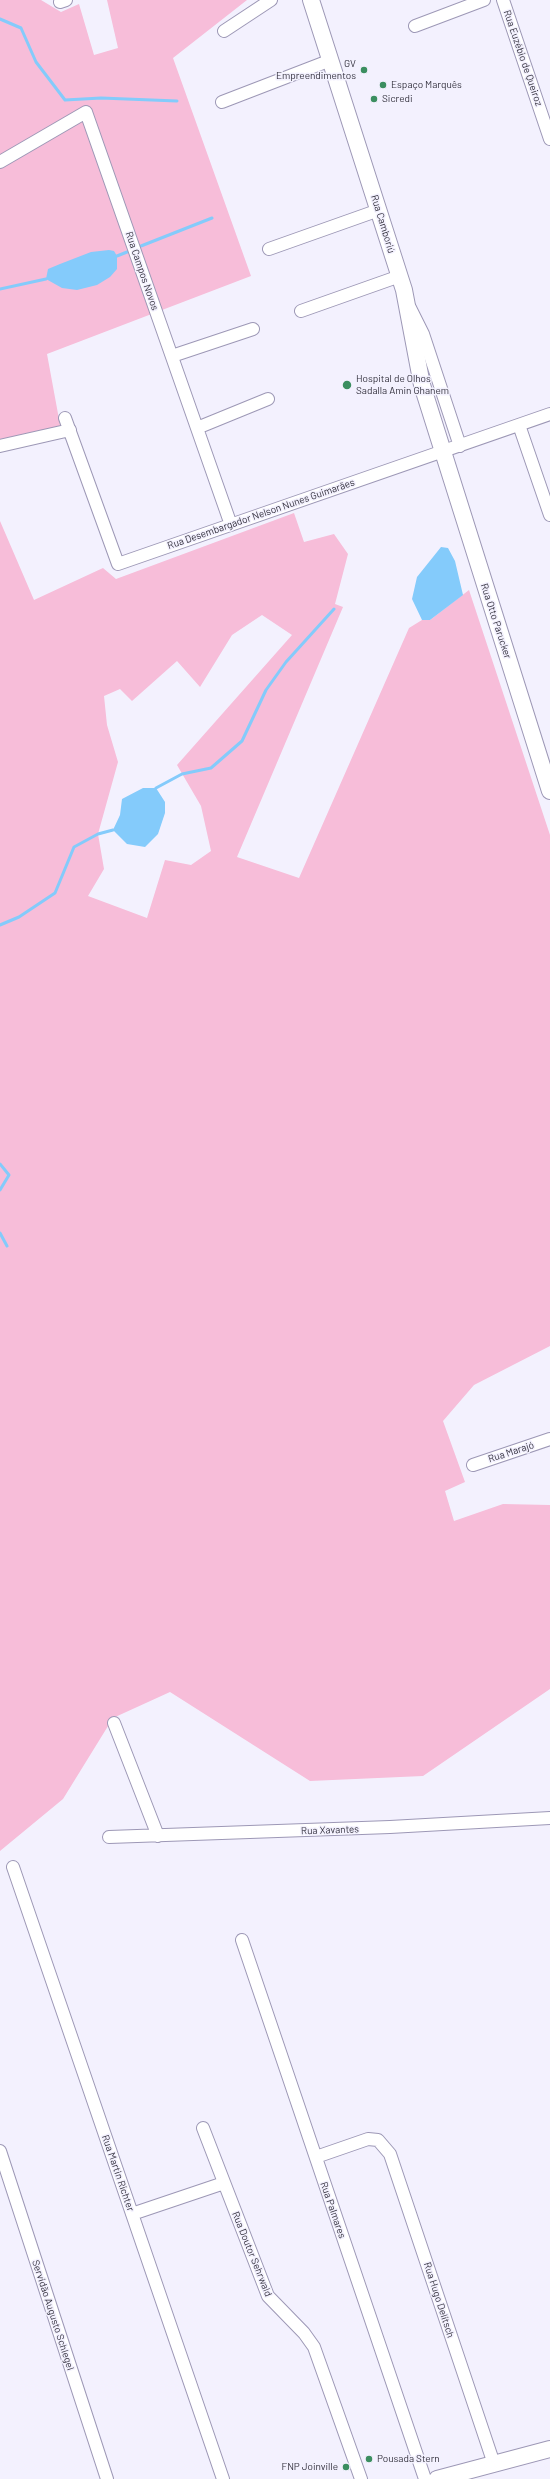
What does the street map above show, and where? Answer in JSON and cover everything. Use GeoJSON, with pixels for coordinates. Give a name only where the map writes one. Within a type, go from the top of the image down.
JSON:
{"type":"FeatureCollection","features":[{"type":"Feature","properties":{"kind":"main road","name":"Rua Camboriú"},"geometry":{"type":"LineString","coordinates":[[311,0],[332,60],[400,276],[407,303],[418,369],[443,452]]}},
{"type":"Feature","properties":{"kind":"main road","name":"Rua Otto Parucker"},"geometry":{"type":"LineString","coordinates":[[443,452],[550,790]]}},
{"type":"Feature","properties":{"kind":"main road"},"geometry":{"type":"LineString","coordinates":[[442,2478],[550,2448]]}},
{"type":"Feature","properties":{"kind":"street"},"geometry":{"type":"LineString","coordinates":[[224,31],[271,0]]}},
{"type":"Feature","properties":{"kind":"street"},"geometry":{"type":"LineString","coordinates":[[415,26],[484,0]]}},
{"type":"Feature","properties":{"kind":"street","name":"Rua Euzébio de Queiroz"},"geometry":{"type":"LineString","coordinates":[[503,0],[550,138]]}},
{"type":"Feature","properties":{"kind":"street"},"geometry":{"type":"LineString","coordinates":[[222,102],[332,60]]}},
{"type":"Feature","properties":{"kind":"street","name":"Rua Campos Novos"},"geometry":{"type":"LineString","coordinates":[[0,162],[86,112],[231,525]]}},
{"type":"Feature","properties":{"kind":"street"},"geometry":{"type":"LineString","coordinates":[[269,249],[379,210]]}},
{"type":"Feature","properties":{"kind":"street"},"geometry":{"type":"LineString","coordinates":[[301,311],[400,276]]}},
{"type":"Feature","properties":{"kind":"street"},"geometry":{"type":"LineString","coordinates":[[407,303],[423,334],[460,446]]}},
{"type":"Feature","properties":{"kind":"street"},"geometry":{"type":"LineString","coordinates":[[172,356],[253,329]]}},
{"type":"Feature","properties":{"kind":"street"},"geometry":{"type":"LineString","coordinates":[[197,428],[268,399]]}},
{"type":"Feature","properties":{"kind":"street","name":"Rua Desembargador Nelson Nunes Guimarães"},"geometry":{"type":"LineString","coordinates":[[0,446],[68,424],[118,564],[550,414]]}},
{"type":"Feature","properties":{"kind":"street"},"geometry":{"type":"LineString","coordinates":[[519,425],[550,515]]}},
{"type":"Feature","properties":{"kind":"street","name":"Rua Marajó"},"geometry":{"type":"LineString","coordinates":[[473,1465],[550,1440]]}},
{"type":"Feature","properties":{"kind":"street"},"geometry":{"type":"LineString","coordinates":[[114,1723],[158,1836]]}},
{"type":"Feature","properties":{"kind":"street","name":"Rua Xavantes"},"geometry":{"type":"LineString","coordinates":[[109,1837],[390,1828],[550,1818]]}},
{"type":"Feature","properties":{"kind":"street","name":"Rua Martin Richter"},"geometry":{"type":"LineString","coordinates":[[13,1867],[223,2479]]}},
{"type":"Feature","properties":{"kind":"street","name":"Rua Palmares"},"geometry":{"type":"LineString","coordinates":[[242,1940],[425,2479]]}},
{"type":"Feature","properties":{"kind":"street","name":"Rua Doutor Sehrwald"},"geometry":{"type":"LineString","coordinates":[[203,2128],[268,2296],[304,2333],[314,2347],[361,2479]]}},
{"type":"Feature","properties":{"kind":"street","name":"Rua Hugo Delitsch"},"geometry":{"type":"LineString","coordinates":[[316,2157],[368,2139],[378,2140],[390,2154],[494,2464]]}},
{"type":"Feature","properties":{"kind":"street","name":"Servidão Augusto Schlegel"},"geometry":{"type":"LineString","coordinates":[[0,2151],[107,2479]]}},
{"type":"Feature","properties":{"kind":"street"},"geometry":{"type":"LineString","coordinates":[[132,2214],[224,2183]]}},
{"type":"Feature","properties":{"kind":"shaded area"},"geometry":{"type":"Polygon","coordinates":[[[0,0],[41,0],[61,12],[79,4],[94,55],[118,48],[107,0],[247,0],[173,58],[251,276],[47,354],[61,430],[0,439],[0,0]]]}},
{"type":"Feature","properties":{"kind":"shaded area"},"geometry":{"type":"Polygon","coordinates":[[[294,513],[304,542],[334,534],[348,554],[335,604],[343,607],[237,857],[299,878],[409,628],[422,620],[430,620],[469,590],[550,835],[550,1346],[474,1385],[443,1421],[465,1482],[445,1491],[454,1521],[503,1504],[550,1505],[550,1689],[423,1776],[310,1781],[170,1692],[113,1718],[63,1799],[0,1851],[0,521],[34,600],[103,568],[116,579],[294,513]],[[262,615],[232,635],[200,687],[177,661],[132,701],[120,689],[104,696],[107,725],[118,762],[98,834],[104,869],[88,896],[147,918],[165,860],[191,865],[211,851],[201,806],[177,765],[292,635],[262,615]]]}},
{"type":"Feature","properties":{"kind":"water"},"geometry":{"type":"Polygon","coordinates":[[[109,250],[114,251],[117,256],[117,269],[110,277],[97,285],[77,290],[62,288],[46,279],[48,269],[91,252],[109,250]]]}},
{"type":"Feature","properties":{"kind":"water"},"geometry":{"type":"Polygon","coordinates":[[[441,547],[448,548],[455,561],[463,595],[430,620],[422,620],[412,599],[417,577],[441,547]]]}},
{"type":"Feature","properties":{"kind":"water"},"geometry":{"type":"Polygon","coordinates":[[[143,788],[156,788],[165,802],[165,813],[158,834],[145,847],[127,844],[113,830],[120,815],[122,799],[143,788]]]}},
{"type":"Feature","properties":{"kind":"waterway"},"geometry":{"type":"LineString","coordinates":[[0,19],[21,28],[36,62],[65,100],[101,98],[177,101]]}},
{"type":"Feature","properties":{"kind":"waterway"},"geometry":{"type":"LineString","coordinates":[[141,246],[212,218]]}},
{"type":"Feature","properties":{"kind":"waterway"},"geometry":{"type":"LineString","coordinates":[[117,256],[127,252]]}},
{"type":"Feature","properties":{"kind":"waterway"},"geometry":{"type":"LineString","coordinates":[[0,289],[46,279]]}},
{"type":"Feature","properties":{"kind":"waterway"},"geometry":{"type":"LineString","coordinates":[[156,788],[182,774],[211,768],[242,741],[266,690],[286,662],[334,609]]}},
{"type":"Feature","properties":{"kind":"waterway"},"geometry":{"type":"LineString","coordinates":[[0,925],[19,917],[55,893],[74,847],[98,834],[113,830]]}},
{"type":"Feature","properties":{"kind":"waterway"},"geometry":{"type":"LineString","coordinates":[[0,1164],[9,1175],[0,1190]]}},
{"type":"Feature","properties":{"kind":"waterway"},"geometry":{"type":"LineString","coordinates":[[0,1233],[7,1246]]}},
{"type":"Feature","properties":{"kind":"place","name":"GV Empreendimentos"},"geometry":{"type":"Point","coordinates":[364,70]}},
{"type":"Feature","properties":{"kind":"place","name":"Espaço Marquês"},"geometry":{"type":"Point","coordinates":[383,85]}},
{"type":"Feature","properties":{"kind":"place","name":"Sicredi"},"geometry":{"type":"Point","coordinates":[374,99]}},
{"type":"Feature","properties":{"kind":"place","name":"Hospital de Olhos Sadalla Amin Ghanem"},"geometry":{"type":"Point","coordinates":[347,385]}},
{"type":"Feature","properties":{"kind":"place","name":"Pousada Stern"},"geometry":{"type":"Point","coordinates":[369,2459]}},
{"type":"Feature","properties":{"kind":"place","name":"FNP Joinville"},"geometry":{"type":"Point","coordinates":[346,2467]}}]}
